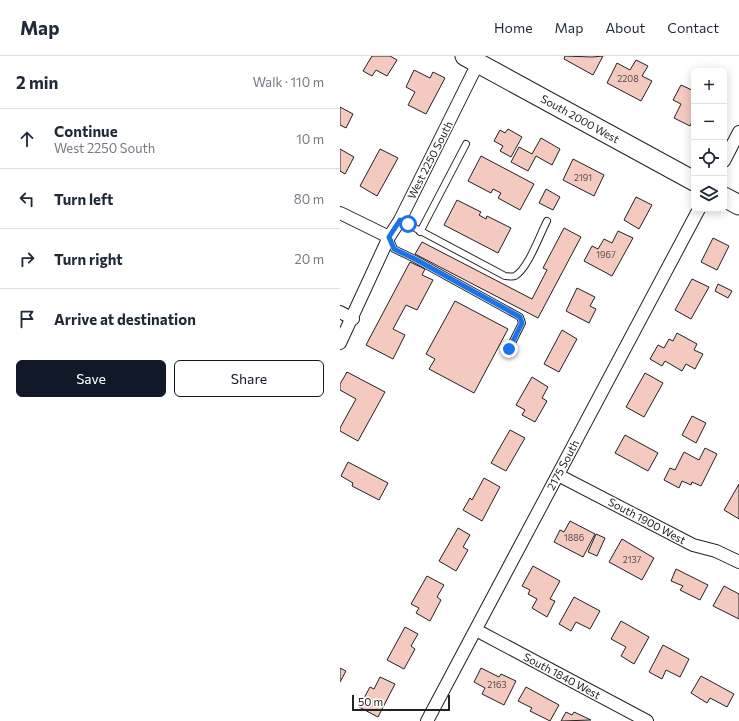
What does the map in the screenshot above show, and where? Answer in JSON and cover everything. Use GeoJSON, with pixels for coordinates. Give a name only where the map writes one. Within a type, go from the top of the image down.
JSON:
{"type":"FeatureCollection","features":[{"type":"Feature","properties":{"kind":"main road","name":"South 2000 West"},"geometry":{"type":"LineString","coordinates":[[472,59],[691,179]]}},
{"type":"Feature","properties":{"kind":"main road"},"geometry":{"type":"LineString","coordinates":[[727,199],[739,205]]}},
{"type":"Feature","properties":{"kind":"street","name":"West 2250 South"},"geometry":{"type":"LineString","coordinates":[[340,343],[353,318],[389,237],[400,220],[472,59]]}},
{"type":"Feature","properties":{"kind":"street"},"geometry":{"type":"LineString","coordinates":[[727,155],[739,132]]}},
{"type":"Feature","properties":{"kind":"street","name":"2175 South"},"geometry":{"type":"LineString","coordinates":[[427,721],[697,212]]}},
{"type":"Feature","properties":{"kind":"street"},"geometry":{"type":"LineString","coordinates":[[340,213],[389,237]]}},
{"type":"Feature","properties":{"kind":"street"},"geometry":{"type":"LineString","coordinates":[[340,312],[353,318]]}},
{"type":"Feature","properties":{"kind":"street","name":"South 1900 West"},"geometry":{"type":"LineString","coordinates":[[558,474],[693,545],[716,551],[739,562]]}},
{"type":"Feature","properties":{"kind":"street","name":"South 1840 West"},"geometry":{"type":"LineString","coordinates":[[476,630],[647,721]]}},
{"type":"Feature","properties":{"kind":"lane"},"geometry":{"type":"LineString","coordinates":[[420,232],[466,144]]}},
{"type":"Feature","properties":{"kind":"lane"},"geometry":{"type":"LineString","coordinates":[[400,220],[420,232],[505,276],[510,277],[514,276],[520,271],[529,258],[547,221]]}},
{"type":"Feature","properties":{"kind":"lane"},"geometry":{"type":"LineString","coordinates":[[389,237],[394,249],[520,317],[522,323],[509,349]]}},
{"type":"Feature","properties":{"kind":"building"},"geometry":{"type":"Polygon","coordinates":[[[372,56],[390,56],[397,60],[387,76],[376,70],[372,76],[363,71],[372,56]]]}},
{"type":"Feature","properties":{"kind":"building"},"geometry":{"type":"Polygon","coordinates":[[[565,56],[603,56],[593,75],[564,59],[565,56]]]}},
{"type":"Feature","properties":{"kind":"building"},"geometry":{"type":"Polygon","coordinates":[[[636,60],[648,66],[642,76],[652,81],[641,101],[607,83],[617,63],[630,70],[636,60]]]}},
{"type":"Feature","properties":{"kind":"building"},"geometry":{"type":"Polygon","coordinates":[[[414,70],[430,78],[433,72],[445,78],[426,114],[408,105],[415,92],[406,87],[414,70]]]}},
{"type":"Feature","properties":{"kind":"building"},"geometry":{"type":"Polygon","coordinates":[[[681,85],[691,90],[690,126],[674,118],[681,104],[673,100],[681,85]]]}},
{"type":"Feature","properties":{"kind":"building"},"geometry":{"type":"Polygon","coordinates":[[[340,107],[353,114],[346,128],[340,125],[340,107]]]}},
{"type":"Feature","properties":{"kind":"building"},"geometry":{"type":"Polygon","coordinates":[[[508,129],[522,137],[511,157],[500,151],[503,146],[494,141],[500,130],[505,133],[508,129]]]}},
{"type":"Feature","properties":{"kind":"building"},"geometry":{"type":"Polygon","coordinates":[[[541,138],[560,149],[552,165],[536,156],[528,171],[511,162],[519,147],[532,154],[541,138]]]}},
{"type":"Feature","properties":{"kind":"building"},"geometry":{"type":"Polygon","coordinates":[[[340,149],[354,157],[345,174],[340,171],[340,149]]]}},
{"type":"Feature","properties":{"kind":"building"},"geometry":{"type":"Polygon","coordinates":[[[380,149],[398,158],[377,196],[360,186],[380,149]]]}},
{"type":"Feature","properties":{"kind":"building"},"geometry":{"type":"Polygon","coordinates":[[[481,156],[534,184],[520,210],[498,198],[501,193],[493,189],[491,193],[468,181],[481,156]]]}},
{"type":"Feature","properties":{"kind":"building"},"geometry":{"type":"Polygon","coordinates":[[[573,159],[604,175],[594,196],[563,180],[573,159]]]}},
{"type":"Feature","properties":{"kind":"building"},"geometry":{"type":"Polygon","coordinates":[[[546,189],[560,197],[553,210],[539,203],[546,189]]]}},
{"type":"Feature","properties":{"kind":"building"},"geometry":{"type":"Polygon","coordinates":[[[636,197],[652,205],[639,229],[624,220],[636,197]]]}},
{"type":"Feature","properties":{"kind":"building"},"geometry":{"type":"Polygon","coordinates":[[[457,200],[481,212],[479,215],[486,219],[487,216],[511,228],[498,253],[444,225],[457,200]]]}},
{"type":"Feature","properties":{"kind":"building"},"geometry":{"type":"Polygon","coordinates":[[[564,228],[581,237],[538,318],[415,254],[422,242],[532,299],[547,270],[543,268],[564,228]]]}},
{"type":"Feature","properties":{"kind":"building"},"geometry":{"type":"Polygon","coordinates":[[[618,231],[633,238],[612,276],[584,261],[592,246],[598,249],[604,239],[612,243],[618,231]]]}},
{"type":"Feature","properties":{"kind":"building"},"geometry":{"type":"Polygon","coordinates":[[[713,238],[729,246],[717,270],[701,262],[713,238]]]}},
{"type":"Feature","properties":{"kind":"building"},"geometry":{"type":"Polygon","coordinates":[[[410,262],[425,269],[422,275],[433,280],[417,310],[406,305],[393,329],[405,335],[393,359],[366,345],[410,262]]]}},
{"type":"Feature","properties":{"kind":"building"},"geometry":{"type":"Polygon","coordinates":[[[692,279],[709,287],[691,319],[675,310],[692,279]]]}},
{"type":"Feature","properties":{"kind":"building"},"geometry":{"type":"Polygon","coordinates":[[[718,284],[732,291],[728,298],[715,291],[718,284]]]}},
{"type":"Feature","properties":{"kind":"building"},"geometry":{"type":"Polygon","coordinates":[[[577,288],[595,297],[590,306],[596,309],[589,323],[566,311],[577,288]]]}},
{"type":"Feature","properties":{"kind":"building"},"geometry":{"type":"Polygon","coordinates":[[[455,301],[508,329],[474,393],[429,369],[435,359],[426,354],[455,301]]]}},
{"type":"Feature","properties":{"kind":"building"},"geometry":{"type":"Polygon","coordinates":[[[562,330],[577,339],[559,372],[544,364],[562,330]]]}},
{"type":"Feature","properties":{"kind":"building"},"geometry":{"type":"Polygon","coordinates":[[[677,333],[697,344],[694,350],[703,354],[695,369],[686,364],[682,371],[665,361],[662,366],[650,359],[658,345],[664,348],[669,339],[673,341],[677,333]]]}},
{"type":"Feature","properties":{"kind":"building"},"geometry":{"type":"Polygon","coordinates":[[[347,372],[385,392],[358,441],[340,431],[340,428],[356,399],[340,390],[340,384],[347,372]]]}},
{"type":"Feature","properties":{"kind":"building"},"geometry":{"type":"Polygon","coordinates":[[[645,373],[663,383],[644,417],[626,407],[645,373]]]}},
{"type":"Feature","properties":{"kind":"building"},"geometry":{"type":"Polygon","coordinates":[[[532,377],[548,387],[542,398],[547,401],[535,422],[522,415],[525,410],[516,405],[532,377]]]}},
{"type":"Feature","properties":{"kind":"building"},"geometry":{"type":"Polygon","coordinates":[[[692,416],[706,423],[696,443],[682,435],[692,416]]]}},
{"type":"Feature","properties":{"kind":"building"},"geometry":{"type":"Polygon","coordinates":[[[510,430],[525,438],[506,471],[491,463],[510,430]]]}},
{"type":"Feature","properties":{"kind":"building"},"geometry":{"type":"Polygon","coordinates":[[[625,435],[658,453],[648,471],[615,453],[625,435]]]}},
{"type":"Feature","properties":{"kind":"building"},"geometry":{"type":"Polygon","coordinates":[[[705,448],[717,454],[701,486],[692,482],[691,485],[682,481],[679,488],[664,480],[670,468],[675,470],[684,452],[699,460],[705,448]]]}},
{"type":"Feature","properties":{"kind":"building"},"geometry":{"type":"Polygon","coordinates":[[[348,462],[388,483],[379,500],[352,486],[353,483],[341,476],[348,462]]]}},
{"type":"Feature","properties":{"kind":"building"},"geometry":{"type":"Polygon","coordinates":[[[484,478],[500,487],[482,521],[463,510],[470,498],[472,500],[484,478]]]}},
{"type":"Feature","properties":{"kind":"building"},"geometry":{"type":"Polygon","coordinates":[[[739,484],[739,519],[724,510],[739,484]]]}},
{"type":"Feature","properties":{"kind":"building"},"geometry":{"type":"Polygon","coordinates":[[[570,521],[595,534],[583,557],[554,542],[560,530],[564,532],[570,521]]]}},
{"type":"Feature","properties":{"kind":"building"},"geometry":{"type":"Polygon","coordinates":[[[458,528],[470,535],[463,547],[468,550],[456,571],[439,561],[458,528]]]}},
{"type":"Feature","properties":{"kind":"building"},"geometry":{"type":"Polygon","coordinates":[[[596,534],[605,538],[597,556],[588,552],[596,534]]]}},
{"type":"Feature","properties":{"kind":"building"},"geometry":{"type":"Polygon","coordinates":[[[622,539],[654,558],[642,580],[609,562],[622,539]]]}},
{"type":"Feature","properties":{"kind":"building"},"geometry":{"type":"Polygon","coordinates":[[[533,566],[560,581],[550,599],[555,601],[547,617],[532,608],[537,599],[528,594],[530,590],[522,586],[533,566]]]}},
{"type":"Feature","properties":{"kind":"building"},"geometry":{"type":"Polygon","coordinates":[[[676,569],[708,585],[700,600],[680,590],[683,586],[671,581],[676,569]]]}},
{"type":"Feature","properties":{"kind":"building"},"geometry":{"type":"Polygon","coordinates":[[[427,576],[444,585],[437,597],[441,600],[430,621],[416,613],[419,608],[411,604],[427,576]]]}},
{"type":"Feature","properties":{"kind":"building"},"geometry":{"type":"Polygon","coordinates":[[[724,586],[739,594],[739,619],[713,606],[724,586]]]}},
{"type":"Feature","properties":{"kind":"building"},"geometry":{"type":"Polygon","coordinates":[[[574,597],[600,611],[590,629],[576,622],[571,631],[559,624],[574,597]]]}},
{"type":"Feature","properties":{"kind":"building"},"geometry":{"type":"Polygon","coordinates":[[[621,621],[649,637],[634,664],[621,656],[626,647],[611,639],[621,621]]]}},
{"type":"Feature","properties":{"kind":"building"},"geometry":{"type":"Polygon","coordinates":[[[405,627],[418,634],[411,646],[415,649],[404,669],[387,660],[405,627]]]}},
{"type":"Feature","properties":{"kind":"building"},"geometry":{"type":"Polygon","coordinates":[[[663,645],[689,659],[680,677],[666,670],[662,679],[649,672],[663,645]]]}},
{"type":"Feature","properties":{"kind":"building"},"geometry":{"type":"Polygon","coordinates":[[[340,668],[346,671],[340,682],[340,668]]]}},
{"type":"Feature","properties":{"kind":"building"},"geometry":{"type":"Polygon","coordinates":[[[481,668],[499,677],[501,674],[516,681],[504,705],[482,694],[485,688],[474,682],[481,668]]]}},
{"type":"Feature","properties":{"kind":"building"},"geometry":{"type":"Polygon","coordinates":[[[701,676],[734,694],[727,707],[710,698],[707,703],[691,693],[701,676]]]}},
{"type":"Feature","properties":{"kind":"building"},"geometry":{"type":"Polygon","coordinates":[[[380,677],[395,684],[378,717],[359,707],[370,687],[374,689],[380,677]]]}},
{"type":"Feature","properties":{"kind":"building"},"geometry":{"type":"Polygon","coordinates":[[[526,687],[559,705],[550,721],[530,711],[532,708],[518,701],[526,687]]]}},
{"type":"Feature","properties":{"kind":"building"},"geometry":{"type":"Polygon","coordinates":[[[566,712],[572,715],[574,712],[591,720],[561,721],[566,712]]]}},
{"type":"Feature","properties":{"kind":"route"},"geometry":{"type":"LineString","coordinates":[[408,224],[400,220],[389,237],[394,249],[520,317],[522,323],[509,349]]}}]}
